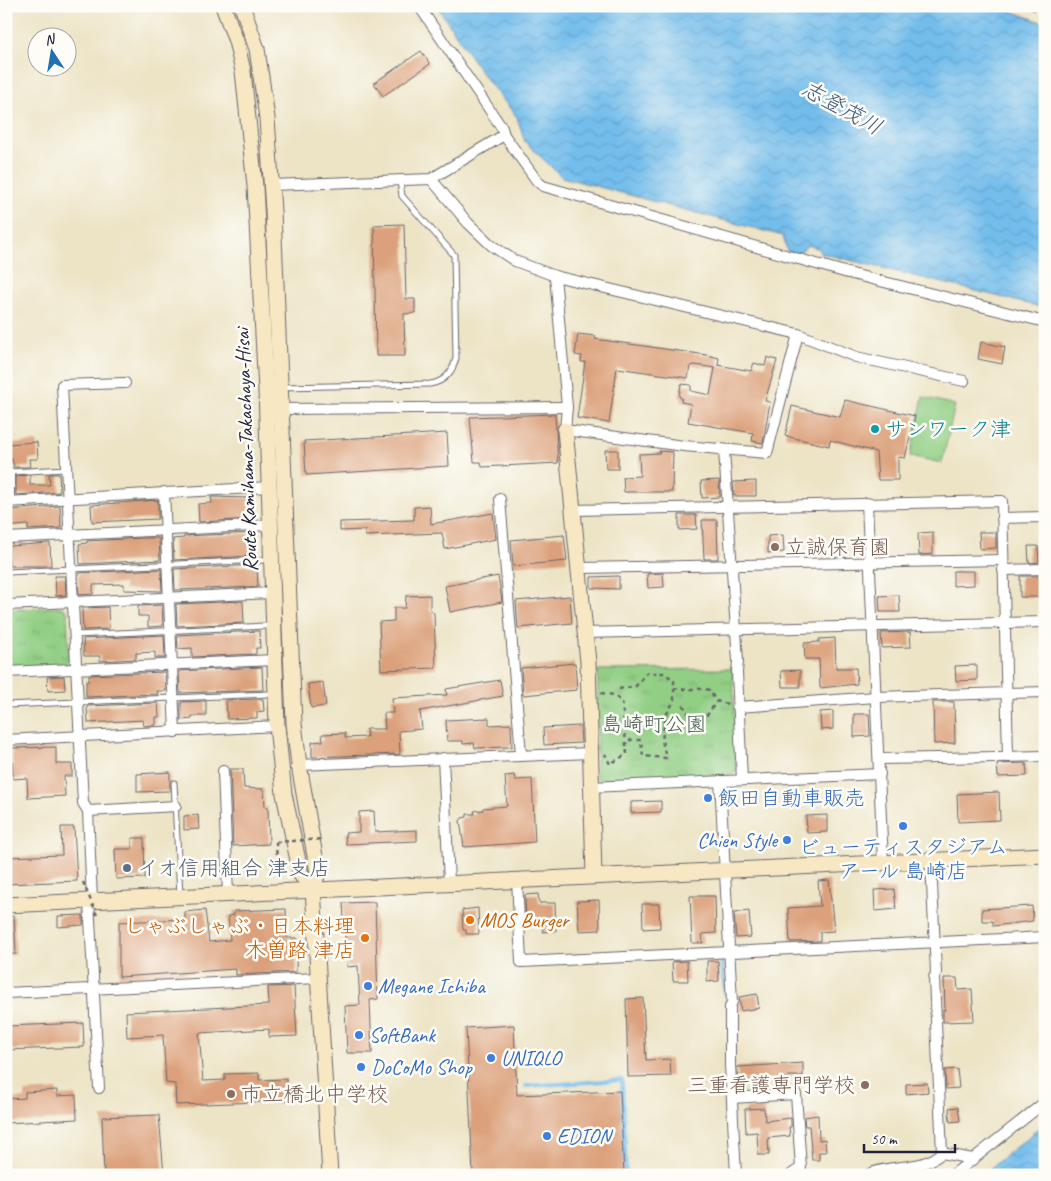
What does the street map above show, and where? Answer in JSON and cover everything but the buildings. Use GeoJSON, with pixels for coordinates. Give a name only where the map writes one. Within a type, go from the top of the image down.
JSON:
{"type":"FeatureCollection","features":[{"type":"Feature","properties":{"kind":"main road","name":"Route Kamihama-Takachaya-Hisai"},"geometry":{"type":"LineString","coordinates":[[223,6],[236,41],[244,71],[255,186],[269,488],[277,726],[284,794],[300,876],[313,888]]}},
{"type":"Feature","properties":{"kind":"main road","name":"Route Kamihama-Takachaya-Hisai"},"geometry":{"type":"LineString","coordinates":[[242,6],[257,49],[265,93],[272,185],[294,723],[299,766],[318,873],[313,888],[330,1175]]}},
{"type":"Feature","properties":{"kind":"main road"},"geometry":{"type":"LineString","coordinates":[[255,186],[272,185]]}},
{"type":"Feature","properties":{"kind":"main road"},"geometry":{"type":"LineString","coordinates":[[565,430],[580,568],[589,692],[590,787],[594,876]]}},
{"type":"Feature","properties":{"kind":"main road"},"geometry":{"type":"LineString","coordinates":[[6,905],[313,888],[1045,855]]}},
{"type":"Feature","properties":{"kind":"street"},"geometry":{"type":"LineString","coordinates":[[419,6],[502,128],[504,135],[537,181],[543,186],[848,273],[1045,322]]}},
{"type":"Feature","properties":{"kind":"street"},"geometry":{"type":"LineString","coordinates":[[272,185],[431,180],[504,135]]}},
{"type":"Feature","properties":{"kind":"street"},"geometry":{"type":"LineString","coordinates":[[431,180],[468,223],[491,244],[515,261],[555,276],[798,334],[856,357],[964,381]]}},
{"type":"Feature","properties":{"kind":"street"},"geometry":{"type":"LineString","coordinates":[[555,276],[567,407],[565,430],[724,450],[767,453],[798,334]]}},
{"type":"Feature","properties":{"kind":"street"},"geometry":{"type":"LineString","coordinates":[[99,1088],[88,811],[84,803],[62,385],[124,383]]}},
{"type":"Feature","properties":{"kind":"street"},"geometry":{"type":"LineString","coordinates":[[281,409],[567,407]]}},
{"type":"Feature","properties":{"kind":"street"},"geometry":{"type":"LineString","coordinates":[[724,450],[736,629],[742,780]]}},
{"type":"Feature","properties":{"kind":"street"},"geometry":{"type":"LineString","coordinates":[[8,472],[8,502],[164,492],[269,488]]}},
{"type":"Feature","properties":{"kind":"street"},"geometry":{"type":"LineString","coordinates":[[164,492],[175,732]]}},
{"type":"Feature","properties":{"kind":"street"},"geometry":{"type":"LineString","coordinates":[[500,499],[521,754]]}},
{"type":"Feature","properties":{"kind":"street"},"geometry":{"type":"LineString","coordinates":[[574,510],[1002,501],[1008,756]]}},
{"type":"Feature","properties":{"kind":"street"},"geometry":{"type":"LineString","coordinates":[[867,504],[880,760],[883,863]]}},
{"type":"Feature","properties":{"kind":"street"},"geometry":{"type":"LineString","coordinates":[[1002,518],[1045,517]]}},
{"type":"Feature","properties":{"kind":"street"},"geometry":{"type":"LineString","coordinates":[[6,538],[270,525]]}},
{"type":"Feature","properties":{"kind":"street"},"geometry":{"type":"LineString","coordinates":[[580,568],[870,563],[1003,565],[1045,569]]}},
{"type":"Feature","properties":{"kind":"street"},"geometry":{"type":"LineString","coordinates":[[6,606],[272,593]]}},
{"type":"Feature","properties":{"kind":"street"},"geometry":{"type":"LineString","coordinates":[[585,633],[1045,622]]}},
{"type":"Feature","properties":{"kind":"street"},"geometry":{"type":"LineString","coordinates":[[6,672],[275,660]]}},
{"type":"Feature","properties":{"kind":"street"},"geometry":{"type":"LineString","coordinates":[[738,707],[876,697],[1045,692]]}},
{"type":"Feature","properties":{"kind":"street"},"geometry":{"type":"LineString","coordinates":[[6,740],[277,726]]}},
{"type":"Feature","properties":{"kind":"street"},"geometry":{"type":"LineString","coordinates":[[299,766],[590,752]]}},
{"type":"Feature","properties":{"kind":"street"},"geometry":{"type":"LineString","coordinates":[[880,760],[1045,756]]}},
{"type":"Feature","properties":{"kind":"street"},"geometry":{"type":"LineString","coordinates":[[443,758],[450,882]]}},
{"type":"Feature","properties":{"kind":"street"},"geometry":{"type":"LineString","coordinates":[[223,770],[228,894]]}},
{"type":"Feature","properties":{"kind":"street"},"geometry":{"type":"LineString","coordinates":[[590,787],[880,774]]}},
{"type":"Feature","properties":{"kind":"street"},"geometry":{"type":"LineString","coordinates":[[720,781],[732,1002],[730,1026],[736,1175]]}},
{"type":"Feature","properties":{"kind":"street"},"geometry":{"type":"LineString","coordinates":[[88,811],[176,806]]}},
{"type":"Feature","properties":{"kind":"street"},"geometry":{"type":"LineString","coordinates":[[931,860],[942,1153]]}},
{"type":"Feature","properties":{"kind":"street"},"geometry":{"type":"LineString","coordinates":[[517,879],[521,962],[1045,937]]}},
{"type":"Feature","properties":{"kind":"street"},"geometry":{"type":"LineString","coordinates":[[6,993],[318,978]]}},
{"type":"Feature","properties":{"kind":"street"},"geometry":{"type":"LineString","coordinates":[[732,1098],[796,1094],[800,1168],[792,1174],[783,1175]]}},
{"type":"Feature","properties":{"kind":"street"},"geometry":{"type":"LineString","coordinates":[[953,1175],[972,1158],[1045,1102]]}},
{"type":"Feature","properties":{"kind":"street"},"geometry":{"type":"LineString","coordinates":[[867,1175],[876,1170],[911,1168],[932,1160],[942,1153],[972,1158]]}},
{"type":"Feature","properties":{"kind":"lane"},"geometry":{"type":"LineString","coordinates":[[280,387],[430,384],[444,378],[454,366],[456,358],[454,255],[402,196],[400,180]]}},
{"type":"Feature","properties":{"kind":"lane"},"geometry":{"type":"LineString","coordinates":[[8,472],[67,469]]}},
{"type":"Feature","properties":{"kind":"lane"},"geometry":{"type":"LineString","coordinates":[[8,572],[263,560]]}},
{"type":"Feature","properties":{"kind":"lane"},"geometry":{"type":"LineString","coordinates":[[75,635],[265,626]]}},
{"type":"Feature","properties":{"kind":"lane"},"geometry":{"type":"LineString","coordinates":[[6,705],[269,694]]}},
{"type":"Feature","properties":{"kind":"lane"},"geometry":{"type":"LineString","coordinates":[[174,783],[180,896]]}},
{"type":"Feature","properties":{"kind":"path"},"geometry":{"type":"LineString","coordinates":[[1024,6],[1045,13]]}},
{"type":"Feature","properties":{"kind":"path"},"geometry":{"type":"LineString","coordinates":[[619,689],[636,686],[646,673],[665,673],[674,681],[674,701],[666,715],[662,740],[666,758],[642,756],[641,740],[626,740]]}},
{"type":"Feature","properties":{"kind":"path"},"geometry":{"type":"LineString","coordinates":[[674,688],[692,691],[699,688],[709,690],[716,701],[726,704]]}},
{"type":"Feature","properties":{"kind":"path"},"geometry":{"type":"LineString","coordinates":[[610,764],[627,754],[622,702],[614,695]]}},
{"type":"Feature","properties":{"kind":"path"},"geometry":{"type":"LineString","coordinates":[[683,705],[688,714],[699,721],[708,714],[716,701]]}},
{"type":"Feature","properties":{"kind":"path"},"geometry":{"type":"LineString","coordinates":[[277,864],[276,842],[322,839]]}},
{"type":"Feature","properties":{"kind":"path"},"geometry":{"type":"LineString","coordinates":[[83,882],[98,918]]}},
{"type":"Feature","properties":{"kind":"green space"},"geometry":{"type":"Polygon","coordinates":[[[923,397],[955,405],[942,463],[910,456],[923,397]]]}},
{"type":"Feature","properties":{"kind":"green space"},"geometry":{"type":"Polygon","coordinates":[[[62,607],[67,611],[69,660],[65,665],[6,668],[6,610],[62,607]]]}},
{"type":"Feature","properties":{"kind":"green space","name":"島崎町公園"},"geometry":{"type":"Polygon","coordinates":[[[733,669],[736,772],[733,774],[599,780],[596,777],[598,670],[733,669]]]}},
{"type":"Feature","properties":{"kind":"water","name":"志登茂川"},"geometry":{"type":"Polygon","coordinates":[[[437,6],[997,6],[1045,23],[1045,308],[821,253],[820,249],[808,245],[798,254],[787,251],[783,236],[562,177],[525,142],[517,117],[483,75],[437,6]]]}},
{"type":"Feature","properties":{"kind":"water"},"geometry":{"type":"Polygon","coordinates":[[[1045,1123],[1045,1175],[982,1175],[1045,1123]]]}},
{"type":"Feature","properties":{"kind":"waterway"},"geometry":{"type":"LineString","coordinates":[[721,954],[725,993]]}},
{"type":"Feature","properties":{"kind":"waterway"},"geometry":{"type":"LineString","coordinates":[[526,1086],[622,1080],[626,1175]]}},
{"type":"Feature","properties":{"kind":"place","name":"サンワーク津"},"geometry":{"type":"Point","coordinates":[875,429]}},
{"type":"Feature","properties":{"kind":"place","name":"立誠保育園"},"geometry":{"type":"Point","coordinates":[775,547]}},
{"type":"Feature","properties":{"kind":"place","name":"飯田自動車販売"},"geometry":{"type":"Point","coordinates":[708,798]}},
{"type":"Feature","properties":{"kind":"place","name":"ビューティスタジアム アール 島崎店"},"geometry":{"type":"Point","coordinates":[903,826]}},
{"type":"Feature","properties":{"kind":"place","name":"Chien Style"},"geometry":{"type":"Point","coordinates":[787,840]}},
{"type":"Feature","properties":{"kind":"place","name":"イオ信用組合 津支店"},"geometry":{"type":"Point","coordinates":[127,868]}},
{"type":"Feature","properties":{"kind":"place","name":"MOS Burger"},"geometry":{"type":"Point","coordinates":[470,920]}},
{"type":"Feature","properties":{"kind":"place","name":"しゃぶしゃぶ・日本料理 木曽路 津店"},"geometry":{"type":"Point","coordinates":[365,938]}},
{"type":"Feature","properties":{"kind":"place","name":"Megane Ichiba"},"geometry":{"type":"Point","coordinates":[368,986]}},
{"type":"Feature","properties":{"kind":"place","name":"SoftBank"},"geometry":{"type":"Point","coordinates":[359,1035]}},
{"type":"Feature","properties":{"kind":"place","name":"UNIQLO"},"geometry":{"type":"Point","coordinates":[491,1058]}},
{"type":"Feature","properties":{"kind":"place","name":"DoCoMo Shop"},"geometry":{"type":"Point","coordinates":[361,1067]}},
{"type":"Feature","properties":{"kind":"place","name":"三重看護専門学校"},"geometry":{"type":"Point","coordinates":[865,1085]}},
{"type":"Feature","properties":{"kind":"place","name":"市立橋北中学校"},"geometry":{"type":"Point","coordinates":[231,1094]}},
{"type":"Feature","properties":{"kind":"place","name":"EDION"},"geometry":{"type":"Point","coordinates":[547,1136]}}]}
